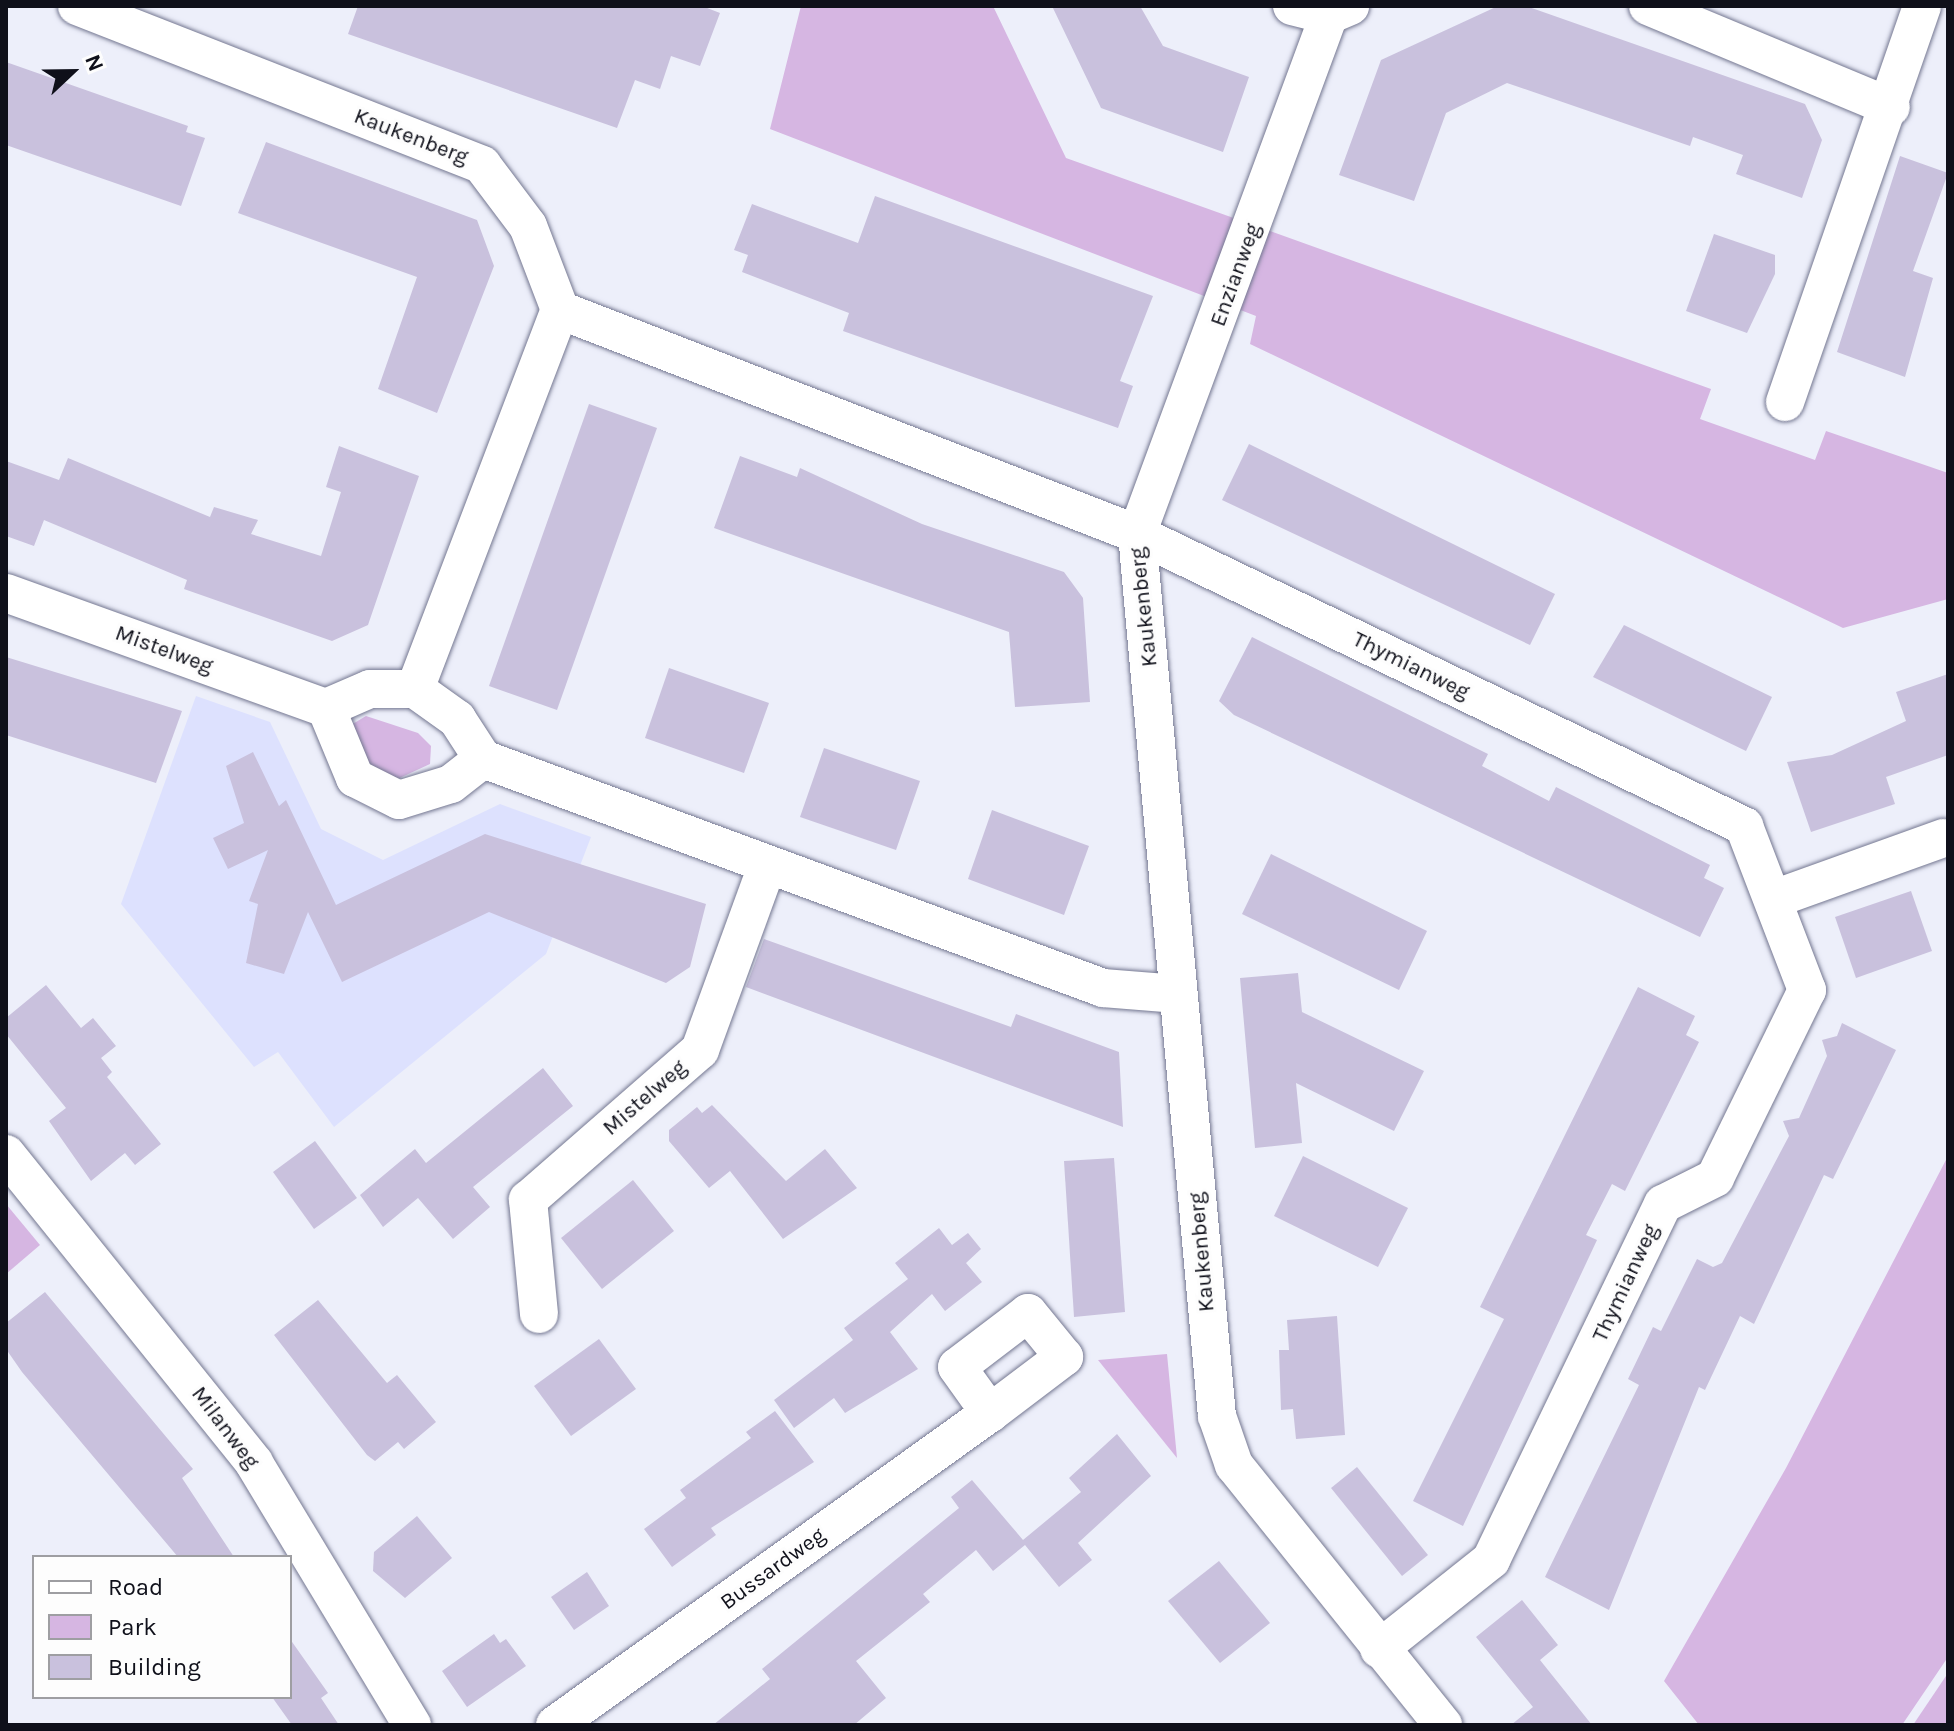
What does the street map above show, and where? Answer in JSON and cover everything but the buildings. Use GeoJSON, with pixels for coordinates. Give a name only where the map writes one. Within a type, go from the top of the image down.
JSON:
{"type":"FeatureCollection","features":[{"type":"Feature","properties":{"kind":"street","name":"Kaukenberg"},"geometry":{"type":"LineString","coordinates":[[77,6],[482,165],[528,226],[560,310],[1137,534],[1178,994],[1223,1443],[1379,1649],[1443,1725]]}},
{"type":"Feature","properties":{"kind":"street","name":"Enzianweg"},"geometry":{"type":"LineString","coordinates":[[1137,534],[1339,10],[1292,6]]}},
{"type":"Feature","properties":{"kind":"street"},"geometry":{"type":"LineString","coordinates":[[1648,6],[1891,107]]}},
{"type":"Feature","properties":{"kind":"street"},"geometry":{"type":"LineString","coordinates":[[1785,402],[1891,107],[1922,6]]}},
{"type":"Feature","properties":{"kind":"street"},"geometry":{"type":"LineString","coordinates":[[415,689],[560,310]]}},
{"type":"Feature","properties":{"kind":"street","name":"Thymianweg"},"geometry":{"type":"LineString","coordinates":[[1137,534],[1744,826],[1807,990],[1715,1178],[1663,1204],[1491,1560],[1379,1649]]}},
{"type":"Feature","properties":{"kind":"street","name":"Mistelweg"},"geometry":{"type":"LineString","coordinates":[[6,593],[326,708]]}},
{"type":"Feature","properties":{"kind":"street"},"geometry":{"type":"LineString","coordinates":[[483,759],[451,784],[399,800],[355,778],[326,708],[370,689],[415,689],[457,719],[483,759],[1103,988],[1178,994]]}},
{"type":"Feature","properties":{"kind":"street"},"geometry":{"type":"LineString","coordinates":[[1774,899],[1943,838]]}},
{"type":"Feature","properties":{"kind":"street","name":"Mistelweg"},"geometry":{"type":"LineString","coordinates":[[539,1314],[528,1200],[700,1050],[767,866]]}},
{"type":"Feature","properties":{"kind":"street","name":"Milanweg"},"geometry":{"type":"LineString","coordinates":[[6,1154],[254,1463],[412,1725]]}},
{"type":"Feature","properties":{"kind":"street","name":"Bussardweg"},"geometry":{"type":"LineString","coordinates":[[555,1725],[990,1413]]}},
{"type":"Feature","properties":{"kind":"shaded area"},"geometry":{"type":"Polygon","coordinates":[[[196,696],[270,722],[321,829],[383,860],[500,804],[591,837],[546,954],[334,1127],[278,1052],[254,1067],[121,904],[196,696]]]}},
{"type":"Feature","properties":{"kind":"green space"},"geometry":{"type":"Polygon","coordinates":[[[801,6],[993,6],[1066,158],[1711,389],[1700,419],[1815,460],[1826,431],[1948,473],[1948,599],[1843,628],[1250,344],[1256,316],[770,129],[801,6]]]}},
{"type":"Feature","properties":{"kind":"green space"},"geometry":{"type":"Polygon","coordinates":[[[366,716],[418,733],[431,746],[430,764],[391,782],[367,773],[351,725],[366,716]]]}},
{"type":"Feature","properties":{"kind":"green space"},"geometry":{"type":"Polygon","coordinates":[[[1948,1156],[1948,1657],[1902,1725],[1699,1725],[1664,1681],[1786,1468],[1948,1156]]]}},
{"type":"Feature","properties":{"kind":"green space"},"geometry":{"type":"Polygon","coordinates":[[[6,1204],[40,1245],[6,1274],[6,1204]]]}},
{"type":"Feature","properties":{"kind":"green space"},"geometry":{"type":"Polygon","coordinates":[[[1167,1354],[1177,1458],[1098,1360],[1167,1354]]]}},
{"type":"Feature","properties":{"kind":"green space"},"geometry":{"type":"Polygon","coordinates":[[[1948,1673],[1948,1725],[1913,1725],[1948,1673]]]}}]}
